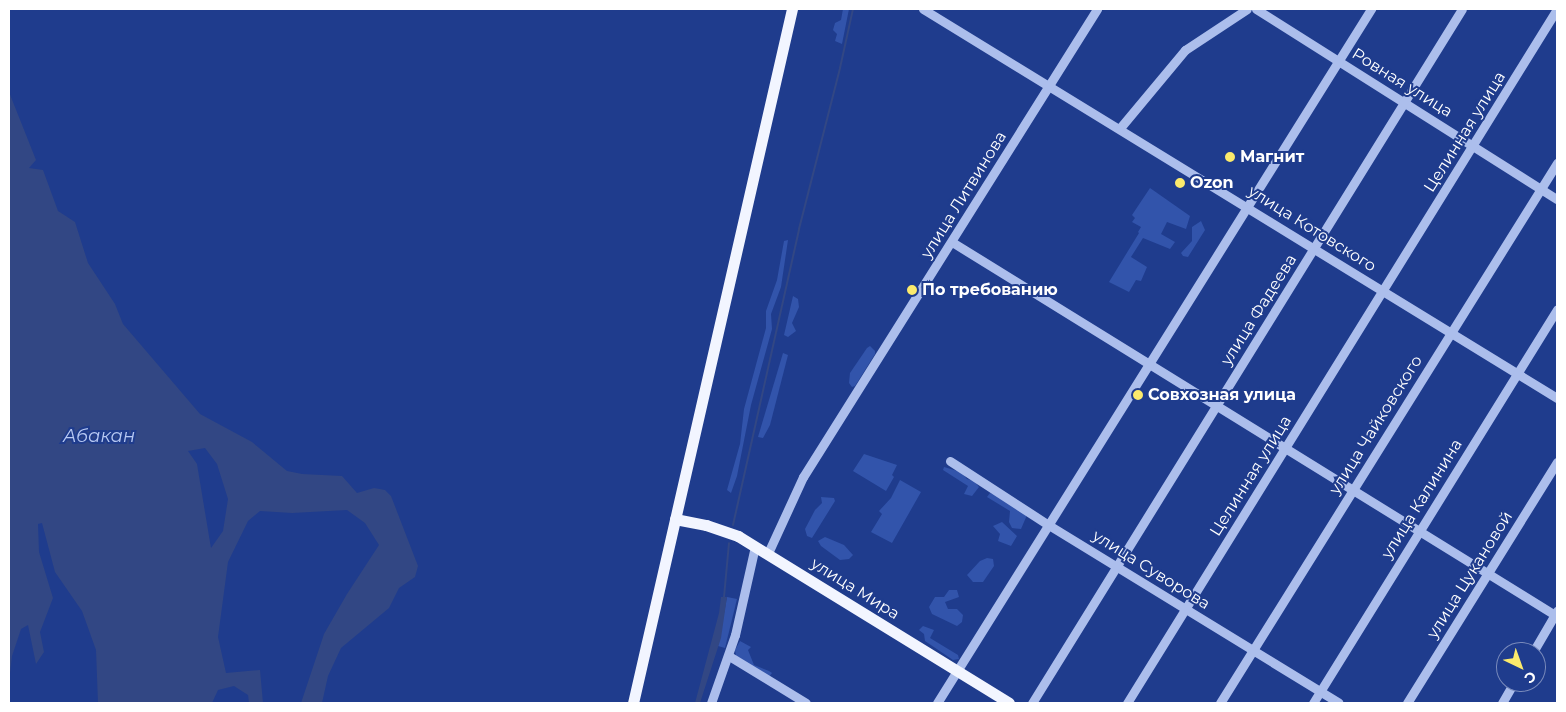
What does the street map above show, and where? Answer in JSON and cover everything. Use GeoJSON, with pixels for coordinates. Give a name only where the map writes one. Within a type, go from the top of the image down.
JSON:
{"type":"FeatureCollection","features":[{"type":"Feature","properties":{"kind":"main road"},"geometry":{"type":"LineString","coordinates":[[633,703],[792,9]]}},
{"type":"Feature","properties":{"kind":"main road","name":"улица Мира"},"geometry":{"type":"LineString","coordinates":[[675,518],[706,525],[738,536],[1009,703]]}},
{"type":"Feature","properties":{"kind":"street","name":"улица Котовского"},"geometry":{"type":"LineString","coordinates":[[923,9],[1050,85],[1557,398]]}},
{"type":"Feature","properties":{"kind":"street","name":"улица Литвинова"},"geometry":{"type":"LineString","coordinates":[[768,553],[803,477],[1097,9]]}},
{"type":"Feature","properties":{"kind":"street"},"geometry":{"type":"LineString","coordinates":[[1120,128],[1185,50],[1247,9]]}},
{"type":"Feature","properties":{"kind":"street","name":"Ровная улица"},"geometry":{"type":"LineString","coordinates":[[1256,9],[1557,199]]}},
{"type":"Feature","properties":{"kind":"street"},"geometry":{"type":"LineString","coordinates":[[937,703],[1370,9]]}},
{"type":"Feature","properties":{"kind":"street","name":"улица Фадеева"},"geometry":{"type":"LineString","coordinates":[[1032,703],[1462,9]]}},
{"type":"Feature","properties":{"kind":"street","name":"Целинная улица"},"geometry":{"type":"LineString","coordinates":[[1127,703],[1474,146],[1557,9]]}},
{"type":"Feature","properties":{"kind":"street","name":"улица Чайковского"},"geometry":{"type":"LineString","coordinates":[[1220,703],[1557,163]]}},
{"type":"Feature","properties":{"kind":"street"},"geometry":{"type":"LineString","coordinates":[[952,242],[1489,574],[1556,613],[1539,642]]}},
{"type":"Feature","properties":{"kind":"street","name":"улица Калинина"},"geometry":{"type":"LineString","coordinates":[[1313,703],[1557,310]]}},
{"type":"Feature","properties":{"kind":"street","name":"улица Суворова"},"geometry":{"type":"LineString","coordinates":[[950,461],[1047,524],[1339,703]]}},
{"type":"Feature","properties":{"kind":"street","name":"улица Цукановой"},"geometry":{"type":"LineString","coordinates":[[1407,703],[1557,462]]}},
{"type":"Feature","properties":{"kind":"street"},"geometry":{"type":"LineString","coordinates":[[711,703],[729,656],[755,546]]}},
{"type":"Feature","properties":{"kind":"street"},"geometry":{"type":"LineString","coordinates":[[729,656],[806,703]]}},
{"type":"Feature","properties":{"kind":"street"},"geometry":{"type":"LineString","coordinates":[[1502,703],[1508,692]]}},
{"type":"Feature","properties":{"kind":"shaded area"},"geometry":{"type":"Polygon","coordinates":[[[843,9],[849,9],[842,44],[835,41],[837,34],[833,30],[835,23],[841,20],[843,9]]]}},
{"type":"Feature","properties":{"kind":"shaded area"},"geometry":{"type":"Polygon","coordinates":[[[1150,188],[1190,216],[1186,229],[1167,222],[1161,234],[1175,242],[1170,249],[1143,238],[1131,257],[1147,267],[1141,281],[1136,280],[1129,292],[1109,282],[1139,233],[1141,227],[1132,222],[1135,218],[1132,215],[1150,188]]]}},
{"type":"Feature","properties":{"kind":"shaded area"},"geometry":{"type":"Polygon","coordinates":[[[1201,221],[1205,230],[1188,257],[1183,256],[1181,253],[1192,241],[1192,227],[1201,221]]]}},
{"type":"Feature","properties":{"kind":"shaded area"},"geometry":{"type":"Polygon","coordinates":[[[788,240],[781,287],[771,314],[772,329],[751,405],[737,476],[731,493],[727,490],[740,444],[744,409],[766,328],[766,311],[777,280],[784,241],[788,240]]]}},
{"type":"Feature","properties":{"kind":"shaded area"},"geometry":{"type":"Polygon","coordinates":[[[793,296],[798,299],[799,307],[792,323],[796,331],[788,337],[784,335],[793,296]]]}},
{"type":"Feature","properties":{"kind":"shaded area"},"geometry":{"type":"Polygon","coordinates":[[[870,346],[875,351],[875,354],[855,386],[852,387],[849,383],[850,373],[870,346]]]}},
{"type":"Feature","properties":{"kind":"shaded area"},"geometry":{"type":"Polygon","coordinates":[[[783,353],[788,355],[770,425],[763,438],[758,437],[783,353]]]}},
{"type":"Feature","properties":{"kind":"shaded area"},"geometry":{"type":"Polygon","coordinates":[[[864,454],[897,465],[892,475],[894,477],[886,491],[853,471],[864,454]]]}},
{"type":"Feature","properties":{"kind":"shaded area"},"geometry":{"type":"Polygon","coordinates":[[[944,467],[961,472],[967,479],[974,481],[979,487],[972,496],[964,494],[968,486],[943,470],[944,467]]]}},
{"type":"Feature","properties":{"kind":"shaded area"},"geometry":{"type":"Polygon","coordinates":[[[900,480],[921,492],[892,543],[871,532],[882,514],[879,511],[891,498],[900,480]]]}},
{"type":"Feature","properties":{"kind":"shaded area"},"geometry":{"type":"Polygon","coordinates":[[[990,493],[1006,498],[1027,515],[1021,529],[1012,528],[1009,522],[1010,511],[987,497],[990,493]]]}},
{"type":"Feature","properties":{"kind":"shaded area"},"geometry":{"type":"Polygon","coordinates":[[[821,497],[834,498],[835,501],[812,538],[807,536],[805,529],[815,510],[822,503],[821,497]]]}},
{"type":"Feature","properties":{"kind":"shaded area"},"geometry":{"type":"Polygon","coordinates":[[[1002,522],[1017,536],[1011,546],[998,541],[1000,534],[993,526],[1002,522]]]}},
{"type":"Feature","properties":{"kind":"shaded area"},"geometry":{"type":"Polygon","coordinates":[[[825,537],[844,545],[853,555],[849,559],[840,560],[821,546],[818,541],[825,537]]]}},
{"type":"Feature","properties":{"kind":"shaded area"},"geometry":{"type":"Polygon","coordinates":[[[987,558],[993,559],[994,566],[983,582],[973,582],[967,575],[980,561],[987,558]]]}},
{"type":"Feature","properties":{"kind":"shaded area"},"geometry":{"type":"Polygon","coordinates":[[[949,590],[957,590],[959,597],[945,602],[948,609],[957,609],[963,615],[962,622],[957,626],[932,614],[929,607],[935,597],[944,597],[949,590]]]}},
{"type":"Feature","properties":{"kind":"shaded area"},"geometry":{"type":"Polygon","coordinates":[[[727,597],[737,599],[725,648],[718,646],[727,597]]]}},
{"type":"Feature","properties":{"kind":"shaded area"},"geometry":{"type":"Polygon","coordinates":[[[923,626],[934,630],[930,638],[958,655],[959,659],[953,660],[925,641],[924,634],[919,630],[923,626]]]}},
{"type":"Feature","properties":{"kind":"shaded area"},"geometry":{"type":"Polygon","coordinates":[[[740,641],[751,647],[748,650],[754,665],[772,673],[769,677],[736,656],[735,650],[740,641]]]}},
{"type":"Feature","properties":{"kind":"water","name":"Абакан"},"geometry":{"type":"Polygon","coordinates":[[[9,92],[36,160],[29,168],[43,170],[58,211],[75,222],[88,263],[115,304],[123,324],[200,414],[252,442],[287,471],[302,474],[342,476],[357,493],[374,488],[385,490],[391,496],[418,566],[415,577],[399,588],[389,608],[341,648],[328,676],[322,703],[301,703],[324,634],[379,545],[365,523],[347,510],[292,513],[260,511],[248,521],[228,562],[218,637],[226,673],[260,670],[263,703],[249,703],[248,695],[234,686],[218,690],[212,703],[98,703],[96,650],[82,611],[55,572],[42,523],[38,524],[39,552],[53,598],[40,632],[44,652],[36,664],[28,625],[21,629],[12,656],[9,682],[9,92]],[[205,448],[188,451],[197,464],[211,548],[223,531],[228,499],[217,464],[205,448]]]}},
{"type":"Feature","properties":{"kind":"water"},"geometry":{"type":"Polygon","coordinates":[[[721,597],[727,597],[721,638],[700,703],[695,703],[719,613],[721,597]]]}},
{"type":"Feature","properties":{"kind":"waterway"},"geometry":{"type":"LineString","coordinates":[[733,525],[799,229],[853,9]]}},
{"type":"Feature","properties":{"kind":"waterway"},"geometry":{"type":"LineString","coordinates":[[724,597],[729,543]]}},
{"type":"Feature","properties":{"kind":"place","name":"Магнит"},"geometry":{"type":"Point","coordinates":[1230,157]}},
{"type":"Feature","properties":{"kind":"place","name":"Ozon"},"geometry":{"type":"Point","coordinates":[1180,183]}},
{"type":"Feature","properties":{"kind":"place","name":"По требованию"},"geometry":{"type":"Point","coordinates":[912,290]}},
{"type":"Feature","properties":{"kind":"place","name":"Совхозная улица"},"geometry":{"type":"Point","coordinates":[1138,395]}}]}
